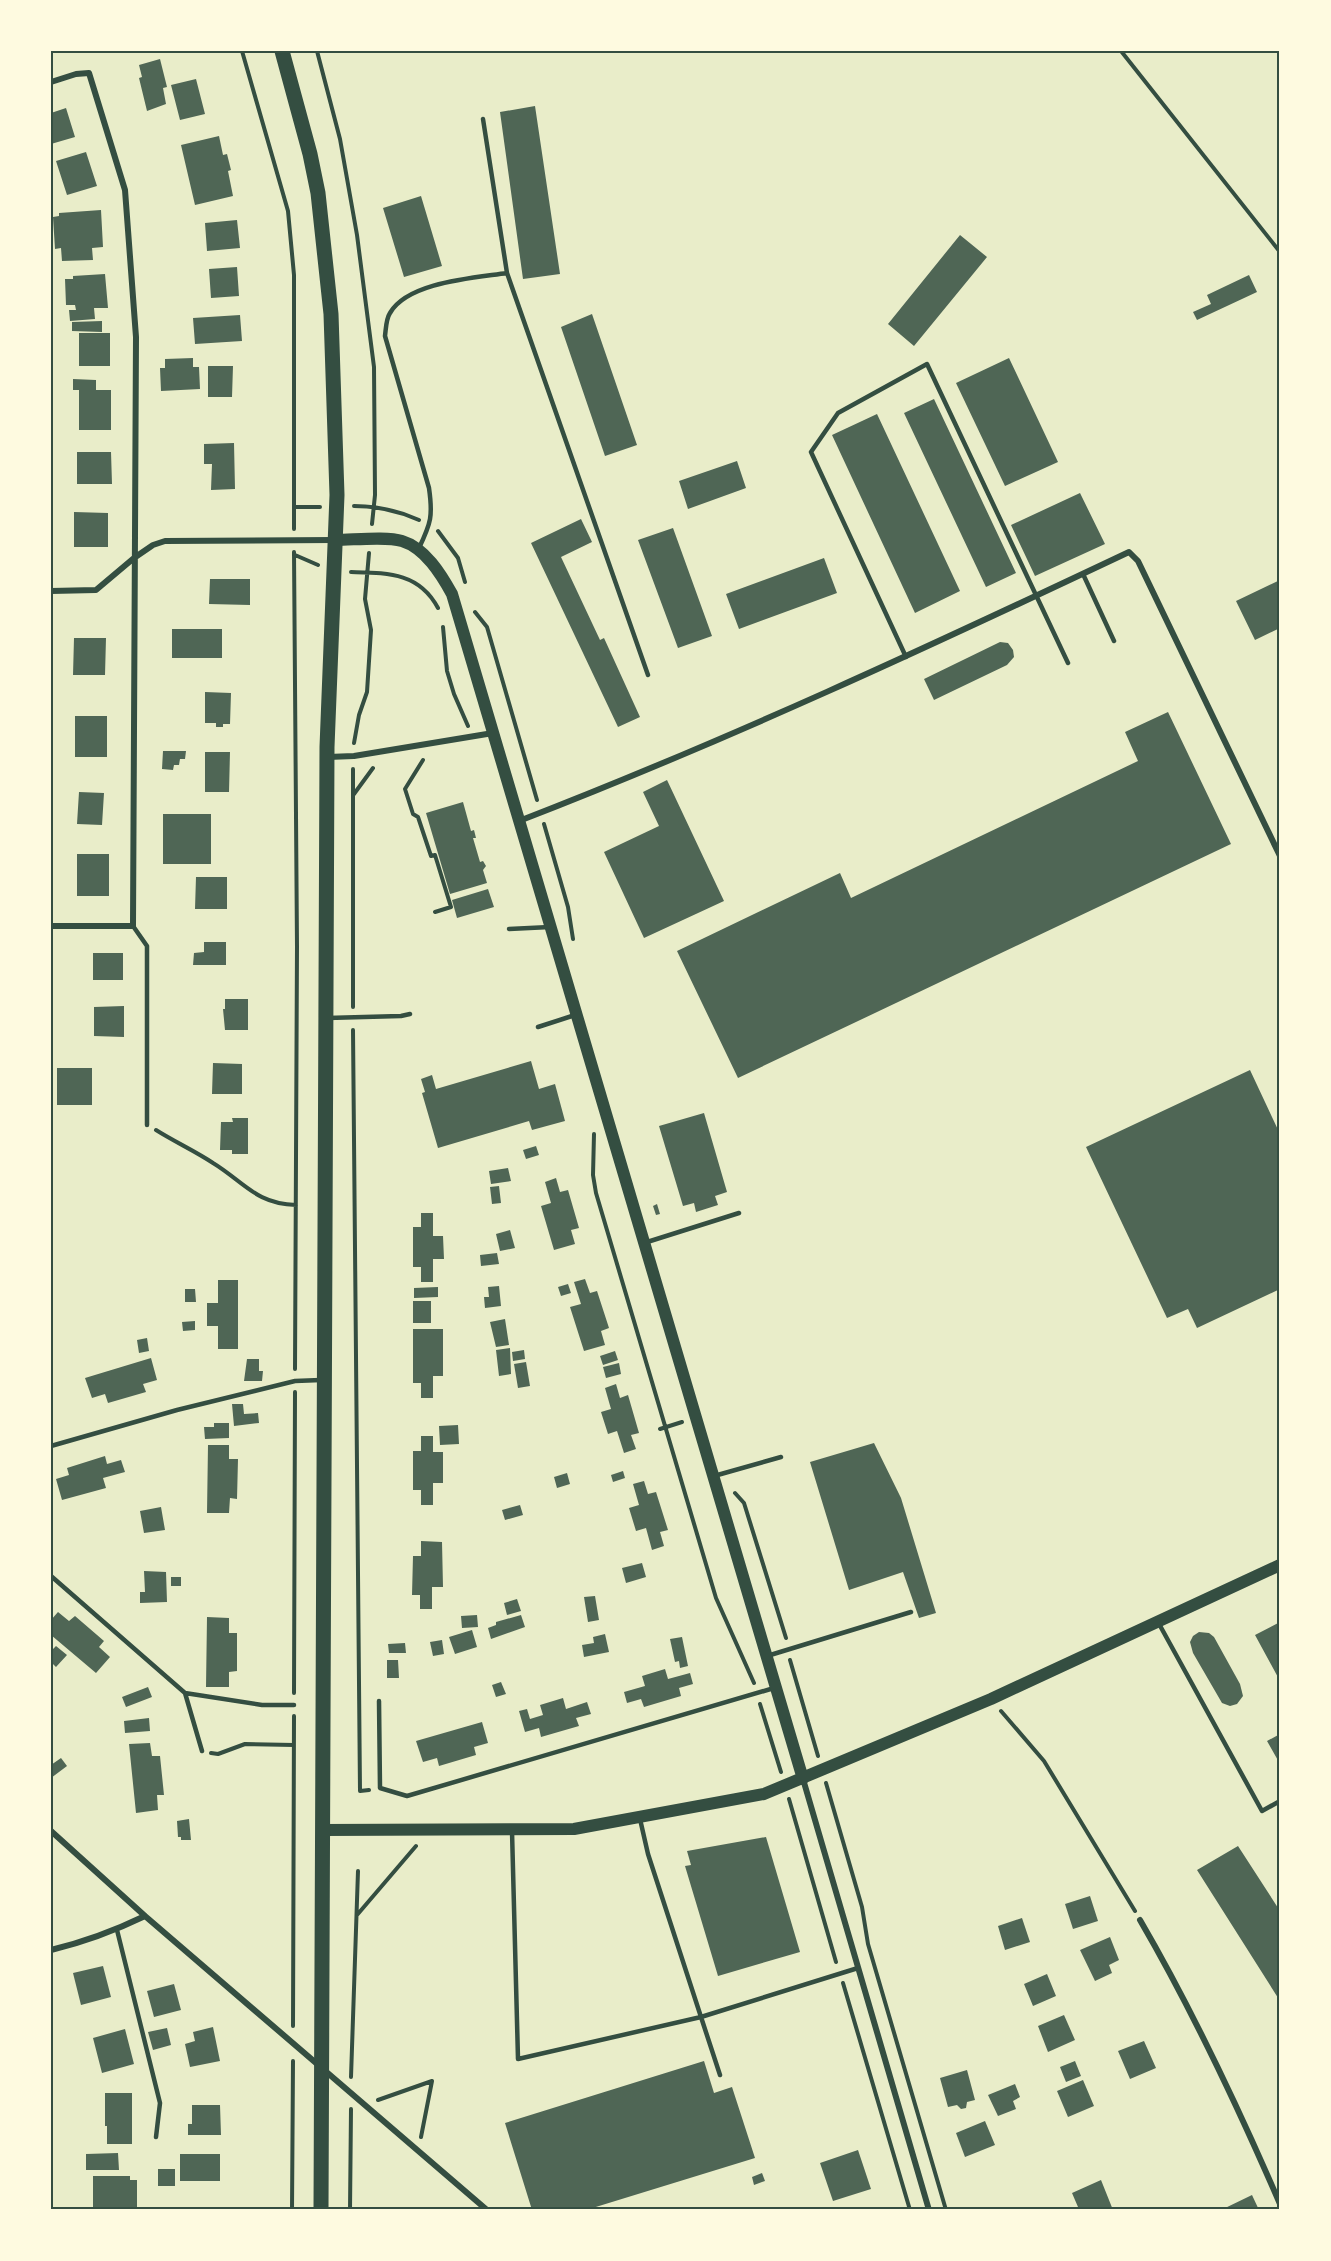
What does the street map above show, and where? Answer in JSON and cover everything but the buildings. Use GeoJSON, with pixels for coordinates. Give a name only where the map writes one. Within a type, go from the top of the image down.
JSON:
{"type":"FeatureCollection","features":[{"type":"Feature","properties":{"kind":"main road"},"geometry":{"type":"LineString","coordinates":[[282,51],[316,183],[332,314],[337,472],[336,540],[329,665],[324,1018],[321,2210]]}},
{"type":"Feature","properties":{"kind":"main road"},"geometry":{"type":"LineString","coordinates":[[336,540],[402,541],[418,550],[433,564],[452,594],[803,1779]]}},
{"type":"Feature","properties":{"kind":"main road"},"geometry":{"type":"LineString","coordinates":[[322,1830],[574,1829],[764,1794],[991,1699],[1280,1564]]}},
{"type":"Feature","properties":{"kind":"street"},"geometry":{"type":"LineString","coordinates":[[51,82],[76,74],[89,73],[125,190],[136,337],[133,926],[51,926]]}},
{"type":"Feature","properties":{"kind":"street"},"geometry":{"type":"LineString","coordinates":[[51,591],[96,590],[134,558],[153,545],[165,542],[336,540]]}},
{"type":"Feature","properties":{"kind":"street"},"geometry":{"type":"LineString","coordinates":[[519,821],[601,789],[906,657],[1129,552],[1138,561],[1280,856]]}},
{"type":"Feature","properties":{"kind":"street"},"geometry":{"type":"LineString","coordinates":[[327,757],[354,756],[494,733]]}},
{"type":"Feature","properties":{"kind":"street"},"geometry":{"type":"LineString","coordinates":[[803,1779],[929,2210]]}},
{"type":"Feature","properties":{"kind":"street"},"geometry":{"type":"LineString","coordinates":[[51,1832],[145,1916],[487,2210]]}},
{"type":"Feature","properties":{"kind":"street"},"geometry":{"type":"LineString","coordinates":[[51,1950],[117,1930],[145,1916]]}},
{"type":"Feature","properties":{"kind":"street"},"geometry":{"type":"LineString","coordinates":[[1140,1920],[1183,1996],[1280,2204]]}},
{"type":"Feature","properties":{"kind":"lane"},"geometry":{"type":"LineString","coordinates":[[483,119],[507,273],[648,675]]}},
{"type":"Feature","properties":{"kind":"lane"},"geometry":{"type":"LineString","coordinates":[[418,550],[430,525],[431,504],[429,488],[385,336],[389,314],[409,294],[461,280],[507,273]]}},
{"type":"Feature","properties":{"kind":"lane"},"geometry":{"type":"LineString","coordinates":[[906,657],[812,452],[838,413],[927,364],[1068,663]]}},
{"type":"Feature","properties":{"kind":"lane"},"geometry":{"type":"LineString","coordinates":[[1083,574],[1114,641]]}},
{"type":"Feature","properties":{"kind":"lane"},"geometry":{"type":"LineString","coordinates":[[133,926],[147,946],[147,1125]]}},
{"type":"Feature","properties":{"kind":"lane"},"geometry":{"type":"LineString","coordinates":[[509,929],[550,927]]}},
{"type":"Feature","properties":{"kind":"lane"},"geometry":{"type":"LineString","coordinates":[[324,1018],[410,1014]]}},
{"type":"Feature","properties":{"kind":"lane"},"geometry":{"type":"LineString","coordinates":[[538,1027],[576,1015]]}},
{"type":"Feature","properties":{"kind":"lane"},"geometry":{"type":"LineString","coordinates":[[644,1243],[739,1213]]}},
{"type":"Feature","properties":{"kind":"lane"},"geometry":{"type":"LineString","coordinates":[[51,1446],[177,1410],[295,1381],[323,1379]]}},
{"type":"Feature","properties":{"kind":"lane"},"geometry":{"type":"LineString","coordinates":[[713,1476],[781,1457]]}},
{"type":"Feature","properties":{"kind":"lane"},"geometry":{"type":"LineString","coordinates":[[51,1576],[185,1693],[262,1705],[294,1705]]}},
{"type":"Feature","properties":{"kind":"lane"},"geometry":{"type":"LineString","coordinates":[[767,1656],[911,1612]]}},
{"type":"Feature","properties":{"kind":"lane"},"geometry":{"type":"LineString","coordinates":[[1158,1622],[1262,1811],[1280,1801]]}},
{"type":"Feature","properties":{"kind":"lane"},"geometry":{"type":"LineString","coordinates":[[379,1701],[380,1788],[407,1796],[777,1687]]}},
{"type":"Feature","properties":{"kind":"lane"},"geometry":{"type":"LineString","coordinates":[[185,1693],[202,1751]]}},
{"type":"Feature","properties":{"kind":"lane"},"geometry":{"type":"LineString","coordinates":[[640,1816],[648,1854],[720,2075]]}},
{"type":"Feature","properties":{"kind":"lane"},"geometry":{"type":"LineString","coordinates":[[512,1829],[518,2059],[701,2017],[858,1968]]}},
{"type":"Feature","properties":{"kind":"lane"},"geometry":{"type":"LineString","coordinates":[[117,1930],[160,2103],[156,2137]]}},
{"type":"Feature","properties":{"kind":"path"},"geometry":{"type":"LineString","coordinates":[[242,51],[288,212],[294,275],[296,1204],[292,2210]]}},
{"type":"Feature","properties":{"kind":"path"},"geometry":{"type":"LineString","coordinates":[[317,51],[340,139],[357,235],[374,367],[375,495]]}},
{"type":"Feature","properties":{"kind":"path"},"geometry":{"type":"LineString","coordinates":[[1121,51],[1280,252]]}},
{"type":"Feature","properties":{"kind":"path"},"geometry":{"type":"LineString","coordinates":[[387,573],[404,577],[428,592],[439,611]]}},
{"type":"Feature","properties":{"kind":"path"},"geometry":{"type":"LineString","coordinates":[[360,1791],[353,794],[355,737],[367,692],[371,630],[365,599],[366,588]]}},
{"type":"Feature","properties":{"kind":"path"},"geometry":{"type":"LineString","coordinates":[[442,616],[447,671],[454,694],[469,726]]}},
{"type":"Feature","properties":{"kind":"path"},"geometry":{"type":"LineString","coordinates":[[487,627],[572,927]]}},
{"type":"Feature","properties":{"kind":"path"},"geometry":{"type":"LineString","coordinates":[[423,760],[405,789],[413,814],[418,817],[430,856],[435,855],[451,907],[435,912]]}},
{"type":"Feature","properties":{"kind":"path"},"geometry":{"type":"LineString","coordinates":[[353,794],[373,768]]}},
{"type":"Feature","properties":{"kind":"path"},"geometry":{"type":"LineString","coordinates":[[147,1125],[214,1164],[256,1196],[284,1204],[296,1204]]}},
{"type":"Feature","properties":{"kind":"path"},"geometry":{"type":"LineString","coordinates":[[594,1126],[593,1175],[596,1193],[717,1601],[751,1676],[771,1740]]}},
{"type":"Feature","properties":{"kind":"path"},"geometry":{"type":"LineString","coordinates":[[660,1429],[685,1421]]}},
{"type":"Feature","properties":{"kind":"path"},"geometry":{"type":"LineString","coordinates":[[728,1472],[734,1491],[744,1503],[752,1519],[786,1638],[787,1650],[862,1907],[868,1944],[946,2210]]}},
{"type":"Feature","properties":{"kind":"path"},"geometry":{"type":"LineString","coordinates":[[739,1522],[752,1519]]}},
{"type":"Feature","properties":{"kind":"path"},"geometry":{"type":"LineString","coordinates":[[991,1699],[1044,1761],[1140,1920]]}},
{"type":"Feature","properties":{"kind":"path"},"geometry":{"type":"LineString","coordinates":[[202,1751],[218,1754],[244,1744],[294,1745]]}},
{"type":"Feature","properties":{"kind":"path"},"geometry":{"type":"LineString","coordinates":[[356,1916],[430,1829]]}},
{"type":"Feature","properties":{"kind":"path"},"geometry":{"type":"LineString","coordinates":[[799,1836],[910,2210]]}},
{"type":"Feature","properties":{"kind":"path"},"geometry":{"type":"LineString","coordinates":[[350,2210],[357,1871]]}},
{"type":"Feature","properties":{"kind":"path"},"geometry":{"type":"LineString","coordinates":[[366,2104],[432,2080],[418,2150]]}}]}
